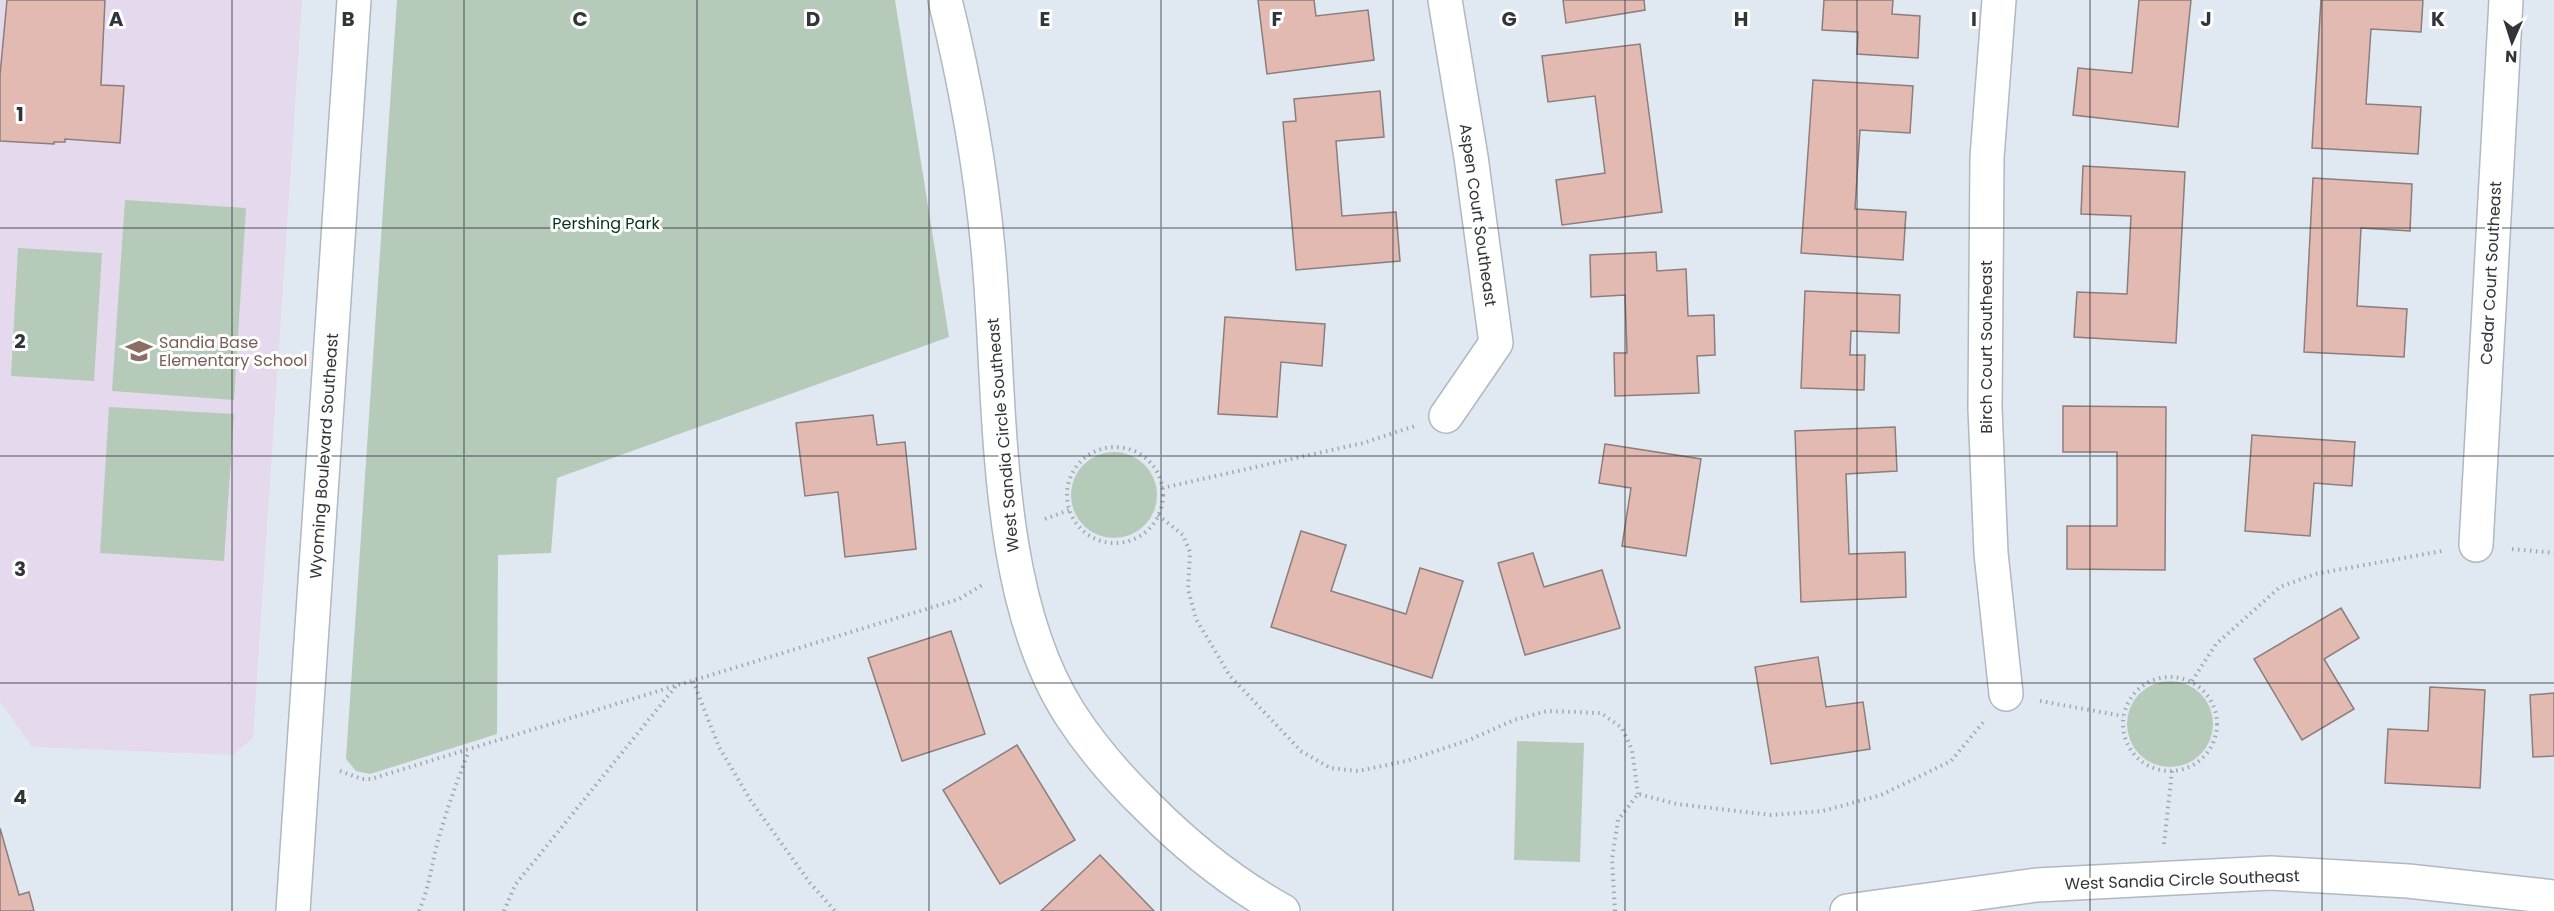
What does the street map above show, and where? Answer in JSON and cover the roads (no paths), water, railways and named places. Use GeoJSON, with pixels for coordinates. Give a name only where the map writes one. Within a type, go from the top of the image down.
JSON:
{"type":"FeatureCollection","features":[{"type":"Feature","properties":{"kind":"street","name":"Wyoming Boulevard Southeast"},"geometry":{"type":"LineString","coordinates":[[293,911],[354,0]]}},
{"type":"Feature","properties":{"kind":"street","name":"West Sandia Circle Southeast"},"geometry":{"type":"LineString","coordinates":[[945,0],[975,143],[988,248],[1009,532],[1021,593],[1042,660],[1069,713],[1095,749],[1137,796],[1185,844],[1246,891],[1282,911]]}},
{"type":"Feature","properties":{"kind":"street","name":"Aspen Court Southeast"},"geometry":{"type":"LineString","coordinates":[[1444,0],[1471,157],[1496,344],[1446,416]]}},
{"type":"Feature","properties":{"kind":"street","name":"Birch Court Southeast"},"geometry":{"type":"LineString","coordinates":[[1999,0],[1987,158],[1985,408],[1991,553],[2006,694]]}},
{"type":"Feature","properties":{"kind":"street","name":"Cedar Court Southeast"},"geometry":{"type":"LineString","coordinates":[[2476,545],[2506,0]]}},
{"type":"Feature","properties":{"kind":"street","name":"West Sandia Circle Southeast"},"geometry":{"type":"LineString","coordinates":[[1847,911],[2037,885],[2271,873],[2408,881],[2554,897]]}},
{"type":"Feature","properties":{"kind":"place","name":"Sandia Base Elementary School"},"geometry":{"type":"Point","coordinates":[139,351]}},
{"type":"Feature","properties":{"kind":"park label","name":"Pershing Park"},"geometry":{"type":"Point","coordinates":[606,223]}}]}
